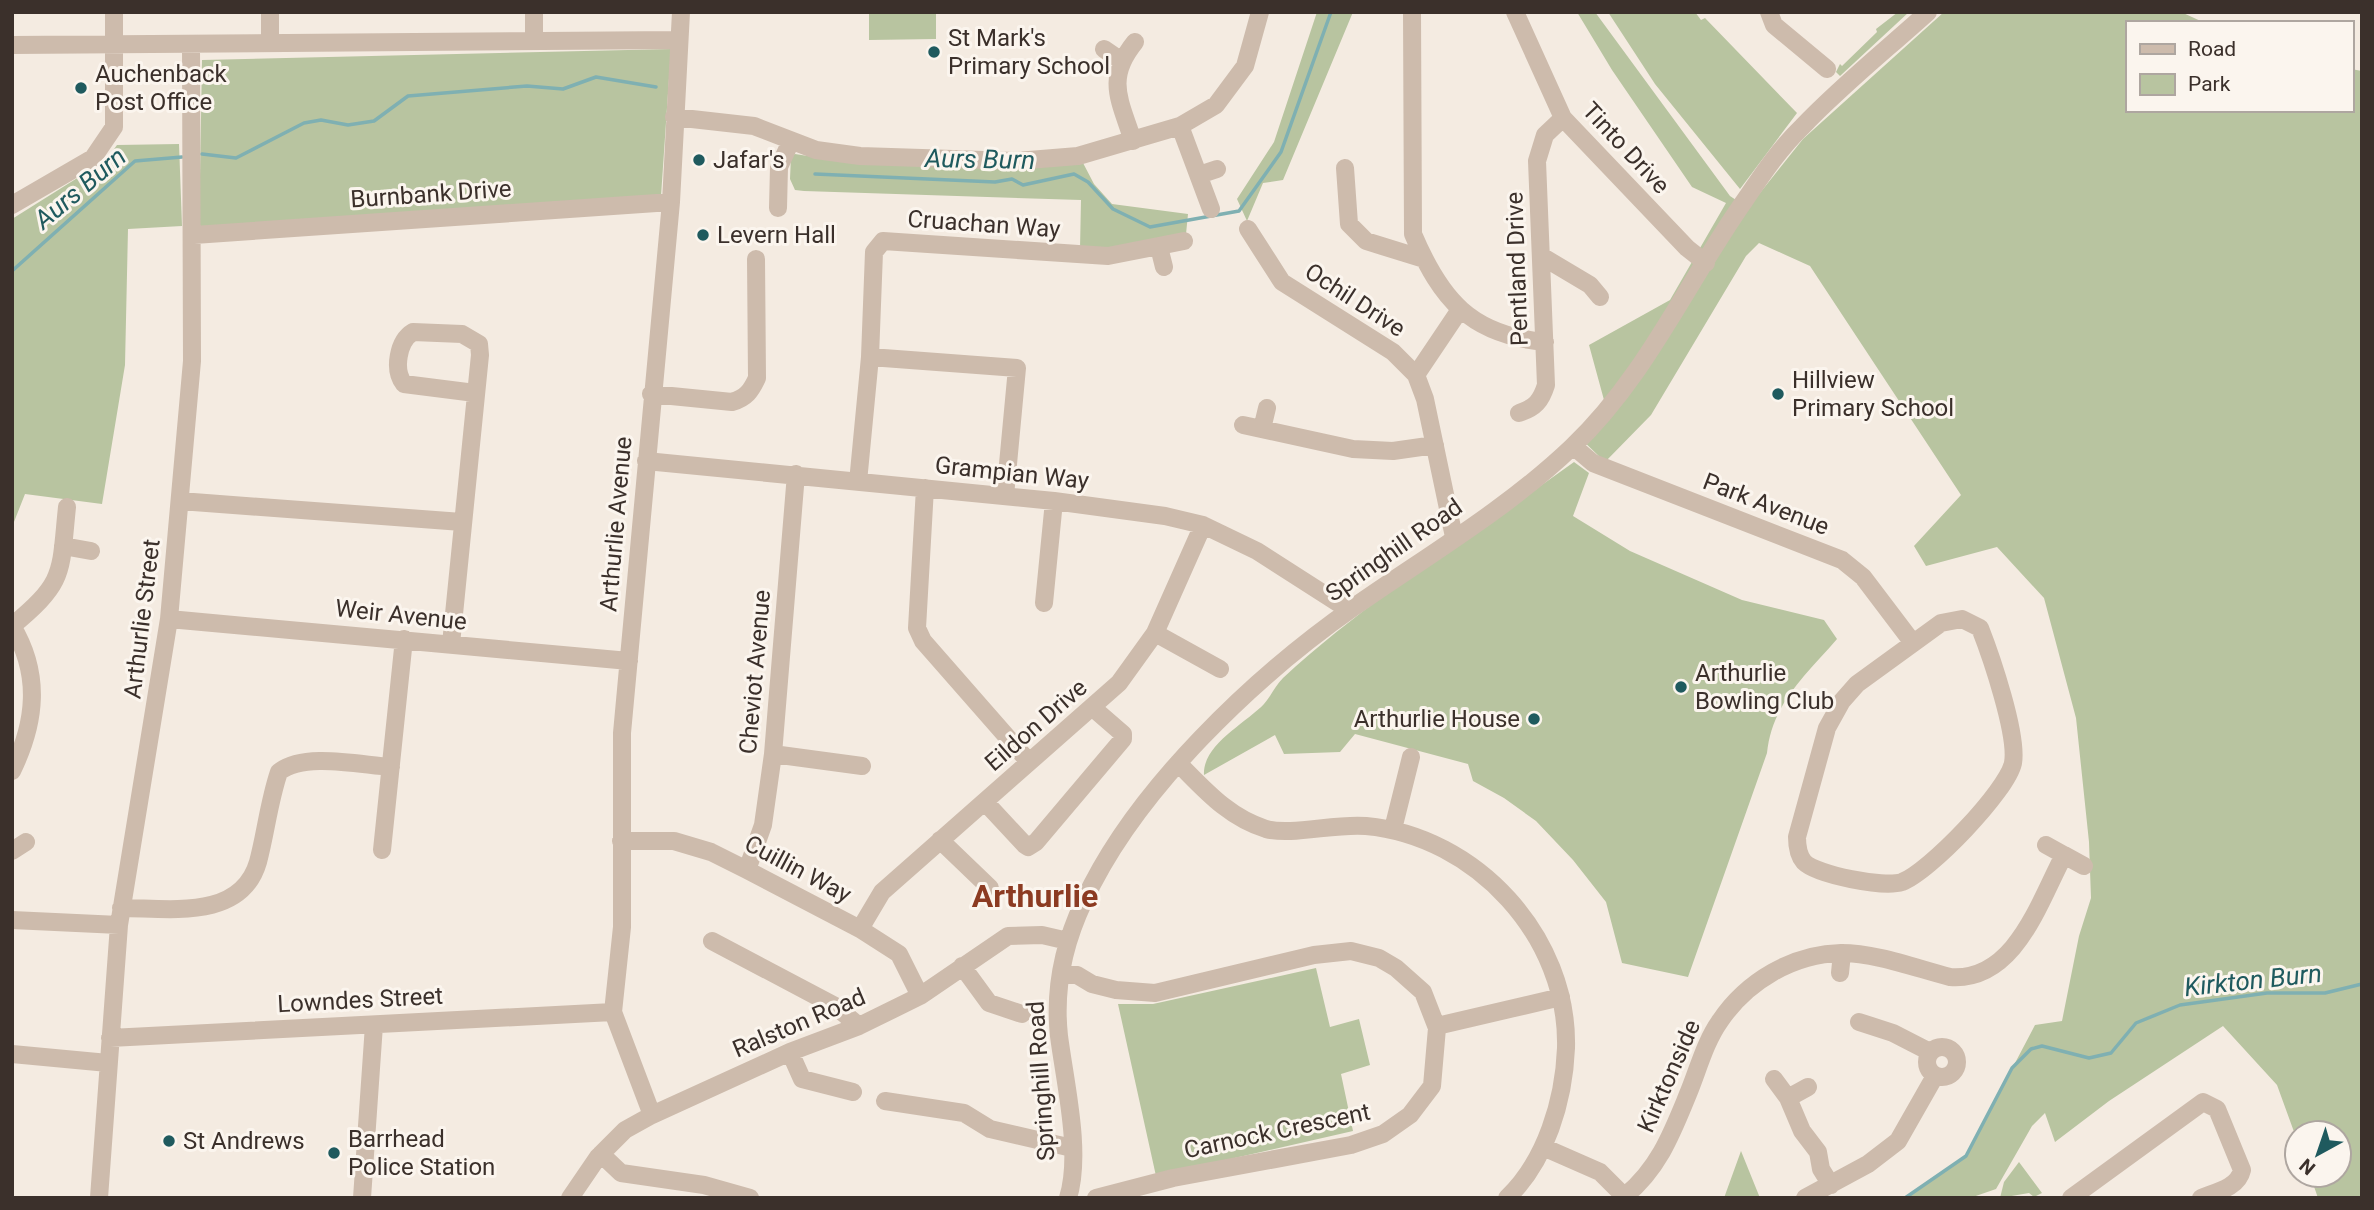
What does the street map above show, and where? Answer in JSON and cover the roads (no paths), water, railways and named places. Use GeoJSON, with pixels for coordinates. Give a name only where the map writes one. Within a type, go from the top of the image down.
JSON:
{"type":"FeatureCollection","features":[{"type":"Feature","properties":{"kind":"street"},"geometry":{"type":"LineString","coordinates":[[12,205],[93,158],[114,127],[117,103],[114,12]]}},
{"type":"Feature","properties":{"kind":"street"},"geometry":{"type":"LineString","coordinates":[[270,12],[270,43]]}},
{"type":"Feature","properties":{"kind":"street"},"geometry":{"type":"LineString","coordinates":[[534,12],[534,40]]}},
{"type":"Feature","properties":{"kind":"street","name":"Arthurlie Avenue"},"geometry":{"type":"LineString","coordinates":[[613,1012],[622,927],[622,733],[651,394],[658,352],[671,202],[681,12]]}},
{"type":"Feature","properties":{"kind":"street"},"geometry":{"type":"LineString","coordinates":[[674,117],[754,126],[816,150],[860,156],[1015,161],[1078,156],[1180,126],[1216,105],[1233,86],[1245,66],[1260,12]]}},
{"type":"Feature","properties":{"kind":"street"},"geometry":{"type":"LineString","coordinates":[[1412,12],[1413,234],[1424,259],[1459,311],[1480,325],[1516,339],[1545,342]]}},
{"type":"Feature","properties":{"kind":"street","name":"Tinto Drive"},"geometry":{"type":"LineString","coordinates":[[1515,12],[1563,118],[1687,248],[1706,263]]}},
{"type":"Feature","properties":{"kind":"street"},"geometry":{"type":"LineString","coordinates":[[1769,12],[1774,25],[1827,69]]}},
{"type":"Feature","properties":{"kind":"street","name":"Springhill Road"},"geometry":{"type":"LineString","coordinates":[[1068,1198],[1072,1148],[1070,1104],[1059,1034],[1061,973],[1068,941],[1084,901],[1111,851],[1139,808],[1178,763],[1304,644],[1454,537],[1573,446],[1630,380],[1753,190],[1783,149],[1803,125],[1928,12]]}},
{"type":"Feature","properties":{"kind":"street"},"geometry":{"type":"LineString","coordinates":[[12,45],[679,40]]}},
{"type":"Feature","properties":{"kind":"street"},"geometry":{"type":"LineString","coordinates":[[1133,141],[1118,89],[1120,61],[1135,42]]}},
{"type":"Feature","properties":{"kind":"street","name":"Arthurlie Street"},"geometry":{"type":"LineString","coordinates":[[99,1198],[120,916],[169,619],[192,361],[194,235],[191,44]]}},
{"type":"Feature","properties":{"kind":"street"},"geometry":{"type":"LineString","coordinates":[[1104,49],[1120,61]]}},
{"type":"Feature","properties":{"kind":"street","name":"Pentland Drive"},"geometry":{"type":"LineString","coordinates":[[1519,413],[1533,408],[1542,398],[1546,385],[1543,257],[1537,161],[1545,135],[1563,118]]}},
{"type":"Feature","properties":{"kind":"street"},"geometry":{"type":"LineString","coordinates":[[1180,126],[1212,209]]}},
{"type":"Feature","properties":{"kind":"street"},"geometry":{"type":"LineString","coordinates":[[778,208],[779,167],[791,141]]}},
{"type":"Feature","properties":{"kind":"street"},"geometry":{"type":"LineString","coordinates":[[1345,168],[1349,224],[1366,241],[1424,259]]}},
{"type":"Feature","properties":{"kind":"street"},"geometry":{"type":"LineString","coordinates":[[1199,176],[1217,169]]}},
{"type":"Feature","properties":{"kind":"street","name":"Burnbank Drive"},"geometry":{"type":"LineString","coordinates":[[194,235],[671,202]]}},
{"type":"Feature","properties":{"kind":"street","name":"Ochil Drive"},"geometry":{"type":"LineString","coordinates":[[1248,229],[1282,282],[1393,352],[1416,375]]}},
{"type":"Feature","properties":{"kind":"street","name":"Cruachan Way"},"geometry":{"type":"LineString","coordinates":[[870,357],[874,252],[883,241],[1097,256],[1184,241]]}},
{"type":"Feature","properties":{"kind":"street"},"geometry":{"type":"LineString","coordinates":[[1159,247],[1164,267]]}},
{"type":"Feature","properties":{"kind":"street"},"geometry":{"type":"LineString","coordinates":[[1543,257],[1590,285],[1600,298]]}},
{"type":"Feature","properties":{"kind":"street"},"geometry":{"type":"LineString","coordinates":[[651,394],[732,402],[743,399],[751,390],[757,378],[756,259]]}},
{"type":"Feature","properties":{"kind":"street"},"geometry":{"type":"LineString","coordinates":[[1454,537],[1435,445],[1416,375],[1459,311]]}},
{"type":"Feature","properties":{"kind":"street"},"geometry":{"type":"LineString","coordinates":[[451,644],[480,355],[479,344],[473,338],[462,334],[413,332],[407,335],[400,352],[398,372],[404,384],[475,393]]}},
{"type":"Feature","properties":{"kind":"street"},"geometry":{"type":"LineString","coordinates":[[858,482],[870,357],[1017,368],[1005,496]]}},
{"type":"Feature","properties":{"kind":"street"},"geometry":{"type":"LineString","coordinates":[[1262,429],[1267,408]]}},
{"type":"Feature","properties":{"kind":"street"},"geometry":{"type":"LineString","coordinates":[[1243,425],[1353,449],[1393,452],[1435,445]]}},
{"type":"Feature","properties":{"kind":"street","name":"Park Avenue"},"geometry":{"type":"LineString","coordinates":[[1573,446],[1592,463],[1842,560],[1863,577],[1913,643]]}},
{"type":"Feature","properties":{"kind":"street","name":"Grampian Way"},"geometry":{"type":"LineString","coordinates":[[646,461],[1005,496],[1165,516],[1203,525],[1256,551],[1349,610]]}},
{"type":"Feature","properties":{"kind":"street","name":"Cheviot Avenue"},"geometry":{"type":"LineString","coordinates":[[747,870],[763,825],[773,754],[796,474]]}},
{"type":"Feature","properties":{"kind":"street"},"geometry":{"type":"LineString","coordinates":[[925,488],[917,628],[923,641],[1029,762]]}},
{"type":"Feature","properties":{"kind":"street"},"geometry":{"type":"LineString","coordinates":[[180,501],[462,522]]}},
{"type":"Feature","properties":{"kind":"street"},"geometry":{"type":"LineString","coordinates":[[1044,603],[1054,502]]}},
{"type":"Feature","properties":{"kind":"street"},"geometry":{"type":"LineString","coordinates":[[14,762],[26,743],[34,693],[23,644],[12,626],[51,591],[57,580],[67,507]]}},
{"type":"Feature","properties":{"kind":"street","name":"Eildon Drive"},"geometry":{"type":"LineString","coordinates":[[860,929],[882,892],[1093,708],[1130,670],[1155,633],[1203,525]]}},
{"type":"Feature","properties":{"kind":"street"},"geometry":{"type":"LineString","coordinates":[[63,546],[91,551]]}},
{"type":"Feature","properties":{"kind":"street","name":"Weir Avenue"},"geometry":{"type":"LineString","coordinates":[[169,619],[629,661]]}},
{"type":"Feature","properties":{"kind":"street"},"geometry":{"type":"LineString","coordinates":[[1951,620],[1973,622],[1980,628],[2012,739],[2013,760],[2010,772],[2002,789],[1917,875],[1886,885],[1815,870],[1799,855],[1797,837],[1833,715],[1857,684],[1913,643],[1941,623],[1951,620]]}},
{"type":"Feature","properties":{"kind":"street"},"geometry":{"type":"LineString","coordinates":[[1155,633],[1220,669]]}},
{"type":"Feature","properties":{"kind":"street"},"geometry":{"type":"LineString","coordinates":[[382,850],[404,639]]}},
{"type":"Feature","properties":{"kind":"street"},"geometry":{"type":"LineString","coordinates":[[985,802],[1025,845],[1028,847],[1036,842],[1123,739],[1123,734],[1093,708]]}},
{"type":"Feature","properties":{"kind":"street"},"geometry":{"type":"LineString","coordinates":[[773,754],[862,766]]}},
{"type":"Feature","properties":{"kind":"street"},"geometry":{"type":"LineString","coordinates":[[1393,829],[1411,757]]}},
{"type":"Feature","properties":{"kind":"street"},"geometry":{"type":"LineString","coordinates":[[12,919],[120,916],[206,907],[225,901],[244,886],[257,865],[279,772],[289,764],[306,761],[391,767]]}},
{"type":"Feature","properties":{"kind":"street"},"geometry":{"type":"LineString","coordinates":[[1178,763],[1221,807],[1268,830],[1363,825],[1393,829],[1458,856],[1517,906],[1553,969],[1561,997],[1566,1032],[1565,1072],[1557,1110],[1543,1147],[1507,1198]]}},
{"type":"Feature","properties":{"kind":"street"},"geometry":{"type":"LineString","coordinates":[[940,840],[990,888]]}},
{"type":"Feature","properties":{"kind":"street","name":"Cuillin Way"},"geometry":{"type":"LineString","coordinates":[[621,841],[674,841],[711,852],[747,870],[860,929],[899,954],[920,996]]}},
{"type":"Feature","properties":{"kind":"street"},"geometry":{"type":"LineString","coordinates":[[2046,845],[2084,866]]}},
{"type":"Feature","properties":{"kind":"street","name":"Kirktonside"},"geometry":{"type":"LineString","coordinates":[[1626,1197],[1651,1172],[1669,1141],[1720,1021],[1737,1001],[1778,968],[1808,957],[1842,953],[1950,977],[1963,978],[1978,974],[2005,958],[2017,944],[2064,855]]}},
{"type":"Feature","properties":{"kind":"street","name":"Ralston Road"},"geometry":{"type":"LineString","coordinates":[[570,1198],[601,1154],[625,1130],[652,1115],[790,1052],[859,1026],[920,996],[1000,939],[1019,933],[1068,941]]}},
{"type":"Feature","properties":{"kind":"street"},"geometry":{"type":"LineString","coordinates":[[712,941],[835,1006],[859,1026]]}},
{"type":"Feature","properties":{"kind":"street","name":"Carnock Crescent"},"geometry":{"type":"LineString","coordinates":[[1061,973],[1077,975],[1092,984],[1116,990],[1155,993],[1314,955],[1350,950],[1379,958],[1396,968],[1423,992],[1437,1026],[1432,1086],[1410,1115],[1383,1134],[1351,1145],[1173,1178],[1097,1198]]}},
{"type":"Feature","properties":{"kind":"street"},"geometry":{"type":"LineString","coordinates":[[1840,973],[1842,953]]}},
{"type":"Feature","properties":{"kind":"street"},"geometry":{"type":"LineString","coordinates":[[962,966],[989,1003],[1022,1014]]}},
{"type":"Feature","properties":{"kind":"street"},"geometry":{"type":"LineString","coordinates":[[1437,1026],[1561,997]]}},
{"type":"Feature","properties":{"kind":"street"},"geometry":{"type":"LineString","coordinates":[[613,1012],[652,1115]]}},
{"type":"Feature","properties":{"kind":"street","name":"Lowndes Street"},"geometry":{"type":"LineString","coordinates":[[110,1038],[613,1012]]}},
{"type":"Feature","properties":{"kind":"street"},"geometry":{"type":"LineString","coordinates":[[1858,1022],[1884,1039],[1930,1052],[1944,1047],[1954,1052],[1957,1062],[1950,1075],[1935,1076]]}},
{"type":"Feature","properties":{"kind":"street"},"geometry":{"type":"LineString","coordinates":[[362,1198],[374,1025]]}},
{"type":"Feature","properties":{"kind":"street"},"geometry":{"type":"LineString","coordinates":[[790,1052],[802,1079],[853,1092]]}},
{"type":"Feature","properties":{"kind":"street"},"geometry":{"type":"LineString","coordinates":[[1930,1052],[1927,1066],[1935,1076]]}},
{"type":"Feature","properties":{"kind":"street"},"geometry":{"type":"LineString","coordinates":[[12,1054],[108,1063]]}},
{"type":"Feature","properties":{"kind":"street"},"geometry":{"type":"LineString","coordinates":[[1805,1198],[1868,1164],[1898,1141],[1935,1076]]}},
{"type":"Feature","properties":{"kind":"street"},"geometry":{"type":"LineString","coordinates":[[1774,1079],[1788,1098],[1794,1117],[1818,1152],[1821,1169],[1831,1185]]}},
{"type":"Feature","properties":{"kind":"street"},"geometry":{"type":"LineString","coordinates":[[1788,1098],[1808,1087]]}},
{"type":"Feature","properties":{"kind":"street"},"geometry":{"type":"LineString","coordinates":[[885,1101],[964,1113],[990,1129],[1072,1148]]}},
{"type":"Feature","properties":{"kind":"street"},"geometry":{"type":"LineString","coordinates":[[2081,1196],[2200,1104],[2208,1103],[2217,1109],[2242,1171],[2238,1181],[2229,1187],[2201,1198]]}},
{"type":"Feature","properties":{"kind":"street"},"geometry":{"type":"LineString","coordinates":[[1543,1147],[1600,1172],[1626,1197]]}},
{"type":"Feature","properties":{"kind":"street"},"geometry":{"type":"LineString","coordinates":[[601,1154],[621,1173],[704,1185],[750,1198]]}},
{"type":"Feature","properties":{"kind":"waterway","name":"Aurs Burn"},"geometry":{"type":"LineString","coordinates":[[815,174],[995,182],[1012,179],[1023,185],[1074,174],[1088,182],[1113,209],[1150,227],[1239,211],[1281,152],[1331,12]]}},
{"type":"Feature","properties":{"kind":"waterway","name":"Aurs Burn"},"geometry":{"type":"LineString","coordinates":[[202,154],[236,158],[304,123],[321,120],[348,125],[374,121],[408,96],[527,86],[563,89],[596,77],[656,87]]}},
{"type":"Feature","properties":{"kind":"waterway","name":"Aurs Burn"},"geometry":{"type":"LineString","coordinates":[[12,271],[135,161],[182,157]]}},
{"type":"Feature","properties":{"kind":"waterway","name":"Kirkton Burn"},"geometry":{"type":"LineString","coordinates":[[1905,1198],[1966,1156],[2012,1068],[2031,1049],[2042,1046],[2089,1058],[2111,1053],[2136,1023],[2180,1005],[2267,993],[2325,993],[2362,984]]}},
{"type":"Feature","properties":{"kind":"place","name":"St Mark's Primary School"},"geometry":{"type":"Point","coordinates":[934,52]}},
{"type":"Feature","properties":{"kind":"place","name":"Auchenback Post Office"},"geometry":{"type":"Point","coordinates":[81,88]}},
{"type":"Feature","properties":{"kind":"place","name":"Jafar's"},"geometry":{"type":"Point","coordinates":[699,160]}},
{"type":"Feature","properties":{"kind":"place","name":"Levern Hall"},"geometry":{"type":"Point","coordinates":[703,235]}},
{"type":"Feature","properties":{"kind":"place","name":"Hillview Primary School"},"geometry":{"type":"Point","coordinates":[1778,394]}},
{"type":"Feature","properties":{"kind":"place","name":"Arthurlie Bowling Club"},"geometry":{"type":"Point","coordinates":[1681,687]}},
{"type":"Feature","properties":{"kind":"place","name":"Arthurlie House"},"geometry":{"type":"Point","coordinates":[1534,719]}},
{"type":"Feature","properties":{"kind":"place","name":"St Andrews"},"geometry":{"type":"Point","coordinates":[169,1141]}},
{"type":"Feature","properties":{"kind":"place","name":"Barrhead Police Station"},"geometry":{"type":"Point","coordinates":[334,1153]}},
{"type":"Feature","properties":{"kind":"district","name":"Arthurlie"},"geometry":{"type":"Point","coordinates":[1035,896]}}]}
